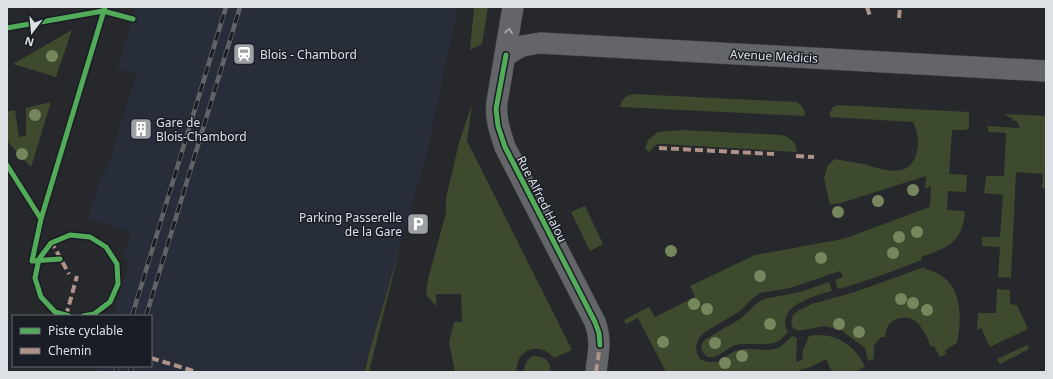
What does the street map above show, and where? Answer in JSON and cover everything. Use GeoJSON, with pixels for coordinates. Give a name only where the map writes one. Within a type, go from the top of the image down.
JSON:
{"type":"FeatureCollection","features":[{"type":"Feature","properties":{"kind":"street","name":"Rue Alfred Halou"},"geometry":{"type":"LineString","coordinates":[[513,7],[496,109],[498,126],[505,147],[595,322],[599,333],[600,345],[596,372]]}},
{"type":"Feature","properties":{"kind":"street","name":"Avenue Médicis"},"geometry":{"type":"LineString","coordinates":[[506,55],[522,46],[540,43],[1046,72]]}},
{"type":"Feature","properties":{"kind":"shaded area"},"geometry":{"type":"Polygon","coordinates":[[[136,7],[458,7],[427,154],[363,372],[96,372],[98,367],[152,367],[152,315],[113,315],[130,260],[123,257],[131,232],[88,219],[102,172],[106,173],[136,74],[117,69],[136,7]]]}},
{"type":"Feature","properties":{"kind":"green space"},"geometry":{"type":"Polygon","coordinates":[[[474,7],[488,7],[482,44],[470,50],[474,7]]]}},
{"type":"Feature","properties":{"kind":"green space"},"geometry":{"type":"Polygon","coordinates":[[[72,30],[56,77],[13,64],[72,30]]]}},
{"type":"Feature","properties":{"kind":"green space"},"geometry":{"type":"Polygon","coordinates":[[[633,94],[797,102],[803,108],[805,116],[620,107],[624,98],[633,94]]]}},
{"type":"Feature","properties":{"kind":"green space"},"geometry":{"type":"Polygon","coordinates":[[[51,102],[31,167],[7,141],[7,112],[15,110],[19,137],[26,136],[26,108],[51,102]]]}},
{"type":"Feature","properties":{"kind":"green space"},"geometry":{"type":"Polygon","coordinates":[[[472,104],[467,141],[572,350],[554,358],[546,351],[541,349],[531,349],[522,354],[517,364],[516,372],[455,372],[449,342],[454,322],[462,322],[461,294],[436,294],[436,306],[426,295],[428,279],[446,213],[446,198],[459,143],[472,104]]]}},
{"type":"Feature","properties":{"kind":"green space"},"geometry":{"type":"Polygon","coordinates":[[[838,105],[969,112],[969,128],[966,130],[952,130],[949,174],[967,175],[966,192],[948,191],[947,210],[965,211],[964,222],[957,237],[946,247],[921,257],[922,260],[880,276],[838,289],[835,280],[843,277],[840,271],[790,288],[760,293],[740,311],[705,332],[699,338],[696,346],[697,354],[701,360],[717,362],[735,351],[745,349],[769,350],[779,348],[792,336],[797,338],[796,362],[802,360],[803,350],[809,336],[827,336],[843,341],[850,346],[861,359],[865,367],[854,372],[832,372],[826,359],[811,367],[793,372],[666,372],[638,318],[626,324],[624,320],[649,307],[655,317],[695,297],[690,286],[755,255],[843,239],[930,207],[931,186],[925,189],[926,176],[841,203],[830,205],[824,178],[828,165],[835,159],[886,170],[901,170],[907,168],[912,163],[918,146],[917,134],[913,122],[830,117],[830,112],[833,107],[838,105]]]}},
{"type":"Feature","properties":{"kind":"green space"},"geometry":{"type":"Polygon","coordinates":[[[1004,114],[1046,116],[1046,188],[1042,188],[1043,174],[1016,172],[1011,278],[998,277],[1000,247],[982,246],[982,237],[1000,237],[1003,195],[984,193],[986,176],[1004,176],[1006,133],[989,132],[987,126],[1020,128],[1017,122],[1004,114]]]}},
{"type":"Feature","properties":{"kind":"green space"},"geometry":{"type":"Polygon","coordinates":[[[681,130],[782,135],[792,141],[796,146],[797,152],[663,144],[657,144],[649,152],[645,149],[648,140],[658,132],[681,130]]]}},
{"type":"Feature","properties":{"kind":"green space"},"geometry":{"type":"Polygon","coordinates":[[[585,206],[603,244],[590,251],[571,212],[585,206]]]}},
{"type":"Feature","properties":{"kind":"green space"},"geometry":{"type":"Polygon","coordinates":[[[400,247],[369,372],[365,372],[369,353],[400,247]]]}},
{"type":"Feature","properties":{"kind":"green space"},"geometry":{"type":"Polygon","coordinates":[[[924,267],[925,269],[937,273],[953,288],[959,309],[960,320],[957,343],[945,350],[946,354],[940,357],[934,346],[931,347],[920,326],[914,320],[909,318],[895,320],[888,326],[885,337],[881,337],[874,345],[874,359],[868,361],[865,348],[842,331],[824,326],[798,331],[793,328],[791,322],[793,315],[799,310],[812,304],[855,292],[924,267]]]}},
{"type":"Feature","properties":{"kind":"green space"},"geometry":{"type":"Polygon","coordinates":[[[829,282],[832,291],[807,299],[791,309],[787,315],[785,323],[788,332],[779,341],[770,344],[735,345],[714,357],[706,356],[702,351],[704,340],[740,319],[758,302],[764,299],[800,292],[829,282]]]}},
{"type":"Feature","properties":{"kind":"green space"},"geometry":{"type":"Polygon","coordinates":[[[997,289],[1010,290],[1010,304],[1017,305],[1028,329],[990,347],[981,328],[977,330],[978,313],[996,313],[997,289]]]}},
{"type":"Feature","properties":{"kind":"green space"},"geometry":{"type":"Polygon","coordinates":[[[1027,345],[1029,349],[1000,364],[997,359],[1027,345]]]}},
{"type":"Feature","properties":{"kind":"green space"},"geometry":{"type":"Polygon","coordinates":[[[533,356],[546,360],[550,364],[550,372],[524,372],[526,362],[533,356]]]}},
{"type":"Feature","properties":{"kind":"railway"},"geometry":{"type":"LineString","coordinates":[[132,315],[226,7]]}},
{"type":"Feature","properties":{"kind":"railway"},"geometry":{"type":"LineString","coordinates":[[146,315],[240,7]]}},
{"type":"Feature","properties":{"kind":"railway"},"geometry":{"type":"LineString","coordinates":[[116,372],[117,367]]}},
{"type":"Feature","properties":{"kind":"railway"},"geometry":{"type":"LineString","coordinates":[[130,372],[132,367]]}},
{"type":"Feature","properties":{"kind":"marked path"},"geometry":{"type":"LineString","coordinates":[[867,7],[870,16]]}},
{"type":"Feature","properties":{"kind":"marked path"},"geometry":{"type":"LineString","coordinates":[[899,18],[900,7]]}},
{"type":"Feature","properties":{"kind":"marked path"},"geometry":{"type":"LineString","coordinates":[[659,148],[774,154]]}},
{"type":"Feature","properties":{"kind":"marked path"},"geometry":{"type":"LineString","coordinates":[[796,156],[814,157]]}},
{"type":"Feature","properties":{"kind":"marked path"},"geometry":{"type":"LineString","coordinates":[[54,242],[52,243],[69,274]]}},
{"type":"Feature","properties":{"kind":"marked path"},"geometry":{"type":"LineString","coordinates":[[66,315],[77,276]]}},
{"type":"Feature","properties":{"kind":"marked path"},"geometry":{"type":"LineString","coordinates":[[596,372],[600,345]]}},
{"type":"Feature","properties":{"kind":"marked path"},"geometry":{"type":"LineString","coordinates":[[152,358],[197,372]]}},
{"type":"Feature","properties":{"kind":"cycle path"},"geometry":{"type":"LineString","coordinates":[[60,259],[32,261],[41,219],[105,7]]}},
{"type":"Feature","properties":{"kind":"cycle path"},"geometry":{"type":"LineString","coordinates":[[7,28],[103,11],[133,19]]}},
{"type":"Feature","properties":{"kind":"cycle path"},"geometry":{"type":"LineString","coordinates":[[506,55],[496,109],[498,126],[505,147],[595,322],[599,333],[600,345]]}},
{"type":"Feature","properties":{"kind":"cycle path"},"geometry":{"type":"LineString","coordinates":[[7,165],[41,219]]}},
{"type":"Feature","properties":{"kind":"cycle path"},"geometry":{"type":"LineString","coordinates":[[66,315],[55,312],[41,297],[35,278],[39,259],[51,243],[70,235],[90,237],[106,247],[117,264],[118,284],[110,302],[94,314],[88,315]]}},
{"type":"Feature","properties":{"kind":"place","name":"Blois - Chambord"},"geometry":{"type":"Point","coordinates":[244,54]}},
{"type":"Feature","properties":{"kind":"place","name":"Gare de Blois-Chambord"},"geometry":{"type":"Point","coordinates":[141,129]}},
{"type":"Feature","properties":{"kind":"place","name":"Parking Passerelle de la Gare"},"geometry":{"type":"Point","coordinates":[418,224]}}]}
